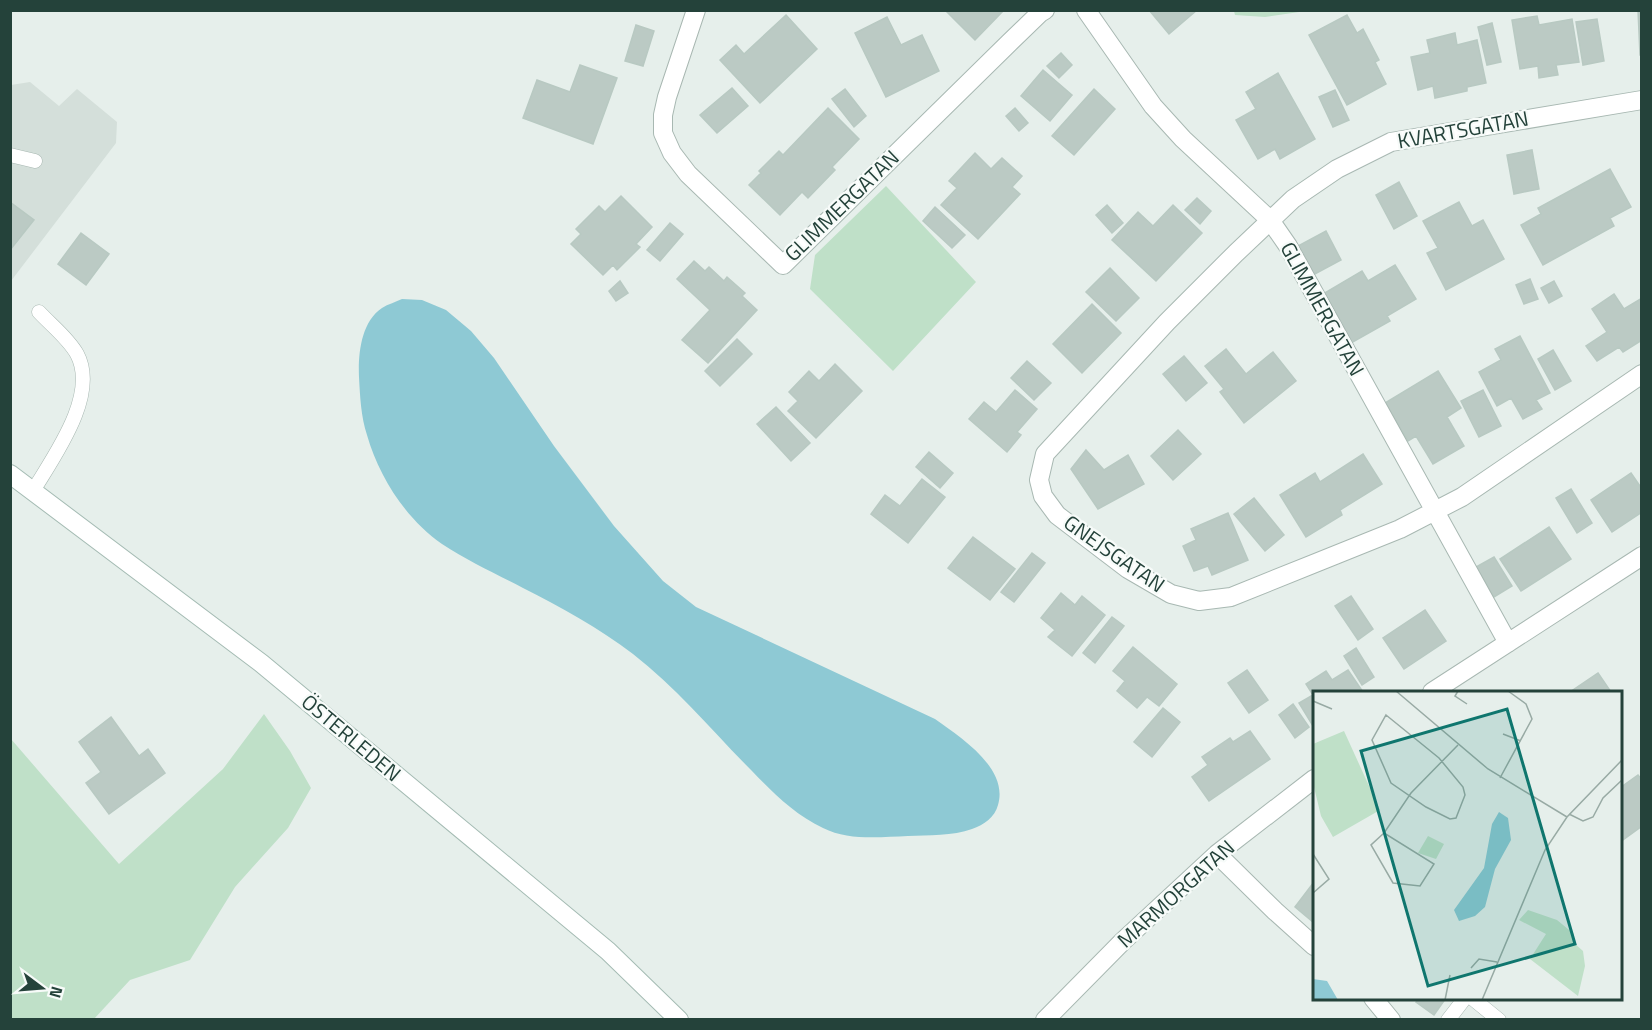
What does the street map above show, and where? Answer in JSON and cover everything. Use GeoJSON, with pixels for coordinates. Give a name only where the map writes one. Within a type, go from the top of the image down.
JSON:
{"type":"FeatureCollection","features":[{"type":"Feature","properties":{"kind":"street","name":"GLIMMERGATAN"},"geometry":{"type":"LineString","coordinates":[[696,10],[667,97],[663,115],[663,133],[672,153],[688,174],[783,265],[1045,10]]}},
{"type":"Feature","properties":{"kind":"street","name":"GLIMMERGATAN"},"geometry":{"type":"LineString","coordinates":[[1086,10],[1153,106],[1183,139],[1270,219],[1288,246],[1508,643]]}},
{"type":"Feature","properties":{"kind":"street","name":"KVARTSGATAN"},"geometry":{"type":"LineString","coordinates":[[1270,219],[1293,199],[1337,169],[1391,142],[1641,100]]}},
{"type":"Feature","properties":{"kind":"street","name":"GNEJSGATAN"},"geometry":{"type":"LineString","coordinates":[[1270,219],[1167,322],[1045,454],[1040,480],[1043,496],[1057,515],[1128,569],[1171,594],[1199,601],[1231,597],[1400,529],[1435,510]]}},
{"type":"Feature","properties":{"kind":"street"},"geometry":{"type":"LineString","coordinates":[[1435,510],[1462,497],[1641,374]]}},
{"type":"Feature","properties":{"kind":"street","name":"ÖSTERLEDEN"},"geometry":{"type":"LineString","coordinates":[[10,474],[261,663],[608,951],[679,1020]]}},
{"type":"Feature","properties":{"kind":"street"},"geometry":{"type":"LineString","coordinates":[[1435,691],[1641,556]]}},
{"type":"Feature","properties":{"kind":"street","name":"MARMORGATAN"},"geometry":{"type":"LineString","coordinates":[[1045,1020],[1123,941],[1217,854],[1313,780]]}},
{"type":"Feature","properties":{"kind":"street"},"geometry":{"type":"LineString","coordinates":[[1217,854],[1313,945]]}},
{"type":"Feature","properties":{"kind":"street"},"geometry":{"type":"LineString","coordinates":[[1374,1000],[1391,1020]]}},
{"type":"Feature","properties":{"kind":"lane"},"geometry":{"type":"LineString","coordinates":[[10,155],[35,161]]}},
{"type":"Feature","properties":{"kind":"lane"},"geometry":{"type":"LineString","coordinates":[[33,490],[74,420],[82,382],[82,368],[78,355],[39,312]]}},
{"type":"Feature","properties":{"kind":"lane"},"geometry":{"type":"LineString","coordinates":[[1449,1020],[1464,1000]]}},
{"type":"Feature","properties":{"kind":"lane"},"geometry":{"type":"LineString","coordinates":[[1473,1000],[1499,1020]]}},
{"type":"Feature","properties":{"kind":"shaded area"},"geometry":{"type":"Polygon","coordinates":[[[30,82],[59,106],[77,89],[117,122],[116,143],[11,281],[11,85],[30,82]]]}},
{"type":"Feature","properties":{"kind":"green space"},"geometry":{"type":"Polygon","coordinates":[[[1234,10],[1306,11],[1265,17],[1235,15],[1234,10]]]}},
{"type":"Feature","properties":{"kind":"green space"},"geometry":{"type":"Polygon","coordinates":[[[886,186],[976,282],[893,371],[810,289],[815,255],[886,186]]]}},
{"type":"Feature","properties":{"kind":"green space"},"geometry":{"type":"Polygon","coordinates":[[[264,714],[290,751],[311,788],[288,828],[235,887],[190,960],[130,980],[94,1019],[11,1019],[11,739],[119,864],[223,769],[264,714]]]}},
{"type":"Feature","properties":{"kind":"water"},"geometry":{"type":"Polygon","coordinates":[[[402,299],[422,300],[446,310],[471,331],[494,358],[554,446],[614,526],[663,581],[696,607],[935,719],[945,726],[980,755],[996,778],[999,791],[998,805],[992,817],[972,829],[940,835],[854,837],[823,828],[803,817],[776,795],[680,696],[633,654],[580,618],[462,556],[429,534],[406,510],[379,466],[365,428],[361,406],[359,358],[365,330],[369,321],[382,308],[402,299]]]}},
{"type":"Feature","properties":{"kind":"building"},"geometry":{"type":"Polygon","coordinates":[[[945,10],[1004,10],[975,40],[945,10]]]}},
{"type":"Feature","properties":{"kind":"building"},"geometry":{"type":"Polygon","coordinates":[[[1149,10],[1197,10],[1169,34],[1149,10]]]}},
{"type":"Feature","properties":{"kind":"building"},"geometry":{"type":"Polygon","coordinates":[[[1638,10],[1642,10],[1642,55],[1640,55],[1638,10]]]}},
{"type":"Feature","properties":{"kind":"building"},"geometry":{"type":"Polygon","coordinates":[[[786,15],[817,49],[760,103],[720,60],[736,45],[744,54],[786,15]]]}},
{"type":"Feature","properties":{"kind":"building"},"geometry":{"type":"Polygon","coordinates":[[[1347,15],[1357,33],[1363,29],[1379,60],[1375,62],[1386,84],[1347,105],[1309,35],[1347,15]]]}},
{"type":"Feature","properties":{"kind":"building"},"geometry":{"type":"Polygon","coordinates":[[[1537,16],[1539,25],[1572,19],[1579,62],[1556,65],[1558,75],[1539,78],[1538,66],[1520,69],[1512,20],[1537,16]]]}},
{"type":"Feature","properties":{"kind":"building"},"geometry":{"type":"Polygon","coordinates":[[[887,17],[901,45],[922,35],[939,71],[886,97],[855,33],[887,17]]]}},
{"type":"Feature","properties":{"kind":"building"},"geometry":{"type":"Polygon","coordinates":[[[1597,19],[1604,61],[1583,65],[1576,22],[1597,19]]]}},
{"type":"Feature","properties":{"kind":"building"},"geometry":{"type":"Polygon","coordinates":[[[1492,23],[1501,62],[1487,65],[1478,27],[1492,23]]]}},
{"type":"Feature","properties":{"kind":"building"},"geometry":{"type":"Polygon","coordinates":[[[636,25],[654,31],[643,66],[625,61],[636,25]]]}},
{"type":"Feature","properties":{"kind":"building"},"geometry":{"type":"Polygon","coordinates":[[[1455,33],[1457,45],[1477,40],[1486,83],[1467,87],[1467,91],[1435,98],[1433,86],[1418,90],[1411,57],[1430,53],[1427,40],[1455,33]]]}},
{"type":"Feature","properties":{"kind":"building"},"geometry":{"type":"Polygon","coordinates":[[[1061,53],[1072,65],[1059,78],[1047,66],[1061,53]]]}},
{"type":"Feature","properties":{"kind":"building"},"geometry":{"type":"Polygon","coordinates":[[[580,65],[617,78],[593,144],[523,118],[537,80],[570,92],[580,65]]]}},
{"type":"Feature","properties":{"kind":"building"},"geometry":{"type":"Polygon","coordinates":[[[1043,70],[1072,95],[1050,121],[1021,96],[1043,70]]]}},
{"type":"Feature","properties":{"kind":"building"},"geometry":{"type":"Polygon","coordinates":[[[1278,73],[1315,139],[1280,159],[1275,149],[1258,159],[1236,120],[1256,109],[1246,92],[1278,73]]]}},
{"type":"Feature","properties":{"kind":"building"},"geometry":{"type":"Polygon","coordinates":[[[732,88],[748,106],[717,133],[700,115],[732,88]]]}},
{"type":"Feature","properties":{"kind":"building"},"geometry":{"type":"Polygon","coordinates":[[[845,89],[866,116],[854,127],[832,99],[845,89]]]}},
{"type":"Feature","properties":{"kind":"building"},"geometry":{"type":"Polygon","coordinates":[[[1094,89],[1115,109],[1074,155],[1052,136],[1094,89]]]}},
{"type":"Feature","properties":{"kind":"building"},"geometry":{"type":"Polygon","coordinates":[[[1335,90],[1349,120],[1333,127],[1319,97],[1335,90]]]}},
{"type":"Feature","properties":{"kind":"building"},"geometry":{"type":"Polygon","coordinates":[[[828,108],[859,139],[832,167],[835,170],[808,198],[802,192],[780,215],[749,185],[779,151],[783,155],[828,108]]]}},
{"type":"Feature","properties":{"kind":"building"},"geometry":{"type":"Polygon","coordinates":[[[1015,108],[1028,123],[1019,131],[1006,116],[1015,108]]]}},
{"type":"Feature","properties":{"kind":"building"},"geometry":{"type":"Polygon","coordinates":[[[1532,150],[1539,189],[1514,194],[1507,155],[1532,150]]]}},
{"type":"Feature","properties":{"kind":"building"},"geometry":{"type":"Polygon","coordinates":[[[975,153],[991,169],[1002,158],[1022,176],[1012,187],[1020,194],[978,239],[941,205],[957,188],[949,181],[975,153]]]}},
{"type":"Feature","properties":{"kind":"building"},"geometry":{"type":"Polygon","coordinates":[[[1610,169],[1631,207],[1610,218],[1614,226],[1543,265],[1521,225],[1541,214],[1538,208],[1610,169]]]}},
{"type":"Feature","properties":{"kind":"building"},"geometry":{"type":"Polygon","coordinates":[[[1399,182],[1417,216],[1394,229],[1376,195],[1399,182]]]}},
{"type":"Feature","properties":{"kind":"building"},"geometry":{"type":"Polygon","coordinates":[[[621,196],[652,227],[636,244],[640,247],[617,270],[613,265],[603,275],[571,244],[581,234],[576,229],[599,206],[605,212],[621,196]]]}},
{"type":"Feature","properties":{"kind":"building"},"geometry":{"type":"Polygon","coordinates":[[[1197,198],[1211,211],[1200,224],[1185,210],[1197,198]]]}},
{"type":"Feature","properties":{"kind":"building"},"geometry":{"type":"Polygon","coordinates":[[[10,202],[34,220],[10,250],[10,202]]]}},
{"type":"Feature","properties":{"kind":"building"},"geometry":{"type":"Polygon","coordinates":[[[1459,202],[1472,226],[1483,220],[1504,259],[1446,290],[1427,253],[1438,248],[1423,221],[1459,202]]]}},
{"type":"Feature","properties":{"kind":"building"},"geometry":{"type":"Polygon","coordinates":[[[1107,205],[1123,223],[1112,233],[1096,215],[1107,205]]]}},
{"type":"Feature","properties":{"kind":"building"},"geometry":{"type":"Polygon","coordinates":[[[1173,205],[1202,233],[1156,281],[1112,240],[1138,212],[1153,226],[1173,205]]]}},
{"type":"Feature","properties":{"kind":"building"},"geometry":{"type":"Polygon","coordinates":[[[935,207],[965,235],[952,248],[923,221],[935,207]]]}},
{"type":"Feature","properties":{"kind":"building"},"geometry":{"type":"Polygon","coordinates":[[[670,223],[683,234],[660,261],[647,250],[670,223]]]}},
{"type":"Feature","properties":{"kind":"building"},"geometry":{"type":"Polygon","coordinates":[[[1326,231],[1341,260],[1313,275],[1298,246],[1326,231]]]}},
{"type":"Feature","properties":{"kind":"building"},"geometry":{"type":"Polygon","coordinates":[[[81,233],[109,254],[86,285],[58,264],[81,233]]]}},
{"type":"Feature","properties":{"kind":"building"},"geometry":{"type":"Polygon","coordinates":[[[694,261],[705,271],[709,267],[724,281],[727,277],[745,293],[742,296],[757,310],[708,363],[682,340],[710,310],[677,279],[694,261]]]}},
{"type":"Feature","properties":{"kind":"building"},"geometry":{"type":"Polygon","coordinates":[[[1395,265],[1416,299],[1387,316],[1390,321],[1351,343],[1323,294],[1362,271],[1368,281],[1395,265]]]}},
{"type":"Feature","properties":{"kind":"building"},"geometry":{"type":"Polygon","coordinates":[[[1110,268],[1139,298],[1116,321],[1086,292],[1110,268]]]}},
{"type":"Feature","properties":{"kind":"building"},"geometry":{"type":"Polygon","coordinates":[[[1530,279],[1538,299],[1524,304],[1516,285],[1530,279]]]}},
{"type":"Feature","properties":{"kind":"building"},"geometry":{"type":"Polygon","coordinates":[[[620,281],[628,293],[616,301],[609,291],[620,281]]]}},
{"type":"Feature","properties":{"kind":"building"},"geometry":{"type":"Polygon","coordinates":[[[1554,281],[1562,296],[1549,303],[1541,288],[1554,281]]]}},
{"type":"Feature","properties":{"kind":"building"},"geometry":{"type":"Polygon","coordinates":[[[1614,294],[1624,309],[1642,298],[1642,340],[1623,352],[1619,347],[1597,361],[1586,346],[1607,332],[1592,309],[1614,294]]]}},
{"type":"Feature","properties":{"kind":"building"},"geometry":{"type":"Polygon","coordinates":[[[1092,304],[1121,333],[1082,373],[1053,344],[1092,304]]]}},
{"type":"Feature","properties":{"kind":"building"},"geometry":{"type":"Polygon","coordinates":[[[1520,336],[1550,393],[1536,400],[1542,409],[1523,419],[1511,398],[1497,406],[1479,372],[1501,360],[1495,349],[1520,336]]]}},
{"type":"Feature","properties":{"kind":"building"},"geometry":{"type":"Polygon","coordinates":[[[737,339],[752,354],[720,386],[705,371],[737,339]]]}},
{"type":"Feature","properties":{"kind":"building"},"geometry":{"type":"Polygon","coordinates":[[[1226,349],[1246,374],[1273,352],[1296,381],[1244,423],[1220,392],[1224,389],[1205,366],[1226,349]]]}},
{"type":"Feature","properties":{"kind":"building"},"geometry":{"type":"Polygon","coordinates":[[[1553,350],[1571,381],[1555,390],[1538,359],[1553,350]]]}},
{"type":"Feature","properties":{"kind":"building"},"geometry":{"type":"Polygon","coordinates":[[[1184,356],[1207,383],[1186,401],[1163,374],[1184,356]]]}},
{"type":"Feature","properties":{"kind":"building"},"geometry":{"type":"Polygon","coordinates":[[[1027,361],[1051,383],[1034,400],[1011,378],[1027,361]]]}},
{"type":"Feature","properties":{"kind":"building"},"geometry":{"type":"Polygon","coordinates":[[[835,364],[862,391],[816,438],[788,411],[798,401],[789,392],[809,371],[819,381],[835,364]]]}},
{"type":"Feature","properties":{"kind":"building"},"geometry":{"type":"Polygon","coordinates":[[[1438,371],[1461,408],[1447,417],[1464,446],[1433,464],[1416,436],[1408,441],[1385,403],[1438,371]]]}},
{"type":"Feature","properties":{"kind":"building"},"geometry":{"type":"Polygon","coordinates":[[[1015,390],[1037,409],[1017,432],[1021,435],[1007,452],[969,419],[984,402],[996,412],[1015,390]]]}},
{"type":"Feature","properties":{"kind":"building"},"geometry":{"type":"Polygon","coordinates":[[[1483,390],[1501,426],[1479,437],[1461,401],[1483,390]]]}},
{"type":"Feature","properties":{"kind":"building"},"geometry":{"type":"Polygon","coordinates":[[[776,407],[810,443],[791,461],[757,424],[776,407]]]}},
{"type":"Feature","properties":{"kind":"building"},"geometry":{"type":"Polygon","coordinates":[[[1178,430],[1201,454],[1173,480],[1151,456],[1178,430]]]}},
{"type":"Feature","properties":{"kind":"building"},"geometry":{"type":"Polygon","coordinates":[[[1086,450],[1104,470],[1128,455],[1144,484],[1098,509],[1071,469],[1086,450]]]}},
{"type":"Feature","properties":{"kind":"building"},"geometry":{"type":"Polygon","coordinates":[[[929,452],[953,473],[940,488],[916,467],[929,452]]]}},
{"type":"Feature","properties":{"kind":"building"},"geometry":{"type":"Polygon","coordinates":[[[1363,454],[1382,484],[1340,510],[1342,515],[1306,537],[1280,495],[1315,473],[1320,482],[1363,454]]]}},
{"type":"Feature","properties":{"kind":"building"},"geometry":{"type":"Polygon","coordinates":[[[1631,473],[1642,489],[1642,512],[1612,532],[1591,500],[1631,473]]]}},
{"type":"Feature","properties":{"kind":"building"},"geometry":{"type":"Polygon","coordinates":[[[922,479],[945,497],[908,543],[871,514],[885,495],[900,506],[922,479]]]}},
{"type":"Feature","properties":{"kind":"building"},"geometry":{"type":"Polygon","coordinates":[[[1571,489],[1592,523],[1577,533],[1556,498],[1571,489]]]}},
{"type":"Feature","properties":{"kind":"building"},"geometry":{"type":"Polygon","coordinates":[[[1254,498],[1284,535],[1265,551],[1234,514],[1254,498]]]}},
{"type":"Feature","properties":{"kind":"building"},"geometry":{"type":"Polygon","coordinates":[[[1228,513],[1248,560],[1212,575],[1208,566],[1194,571],[1183,546],[1196,540],[1191,529],[1228,513]]]}},
{"type":"Feature","properties":{"kind":"building"},"geometry":{"type":"Polygon","coordinates":[[[1549,527],[1571,559],[1521,591],[1500,559],[1549,527]]]}},
{"type":"Feature","properties":{"kind":"building"},"geometry":{"type":"Polygon","coordinates":[[[973,537],[1015,569],[990,600],[948,568],[973,537]]]}},
{"type":"Feature","properties":{"kind":"building"},"geometry":{"type":"Polygon","coordinates":[[[1032,553],[1045,563],[1014,602],[1001,592],[1032,553]]]}},
{"type":"Feature","properties":{"kind":"building"},"geometry":{"type":"Polygon","coordinates":[[[1494,557],[1512,586],[1494,597],[1476,567],[1494,557]]]}},
{"type":"Feature","properties":{"kind":"building"},"geometry":{"type":"Polygon","coordinates":[[[1061,593],[1075,605],[1082,596],[1105,615],[1072,656],[1048,637],[1055,630],[1041,618],[1061,593]]]}},
{"type":"Feature","properties":{"kind":"building"},"geometry":{"type":"Polygon","coordinates":[[[1351,596],[1373,629],[1358,640],[1335,606],[1351,596]]]}},
{"type":"Feature","properties":{"kind":"building"},"geometry":{"type":"Polygon","coordinates":[[[1425,610],[1446,641],[1404,669],[1383,638],[1425,610]]]}},
{"type":"Feature","properties":{"kind":"building"},"geometry":{"type":"Polygon","coordinates":[[[1112,617],[1124,626],[1095,663],[1083,653],[1112,617]]]}},
{"type":"Feature","properties":{"kind":"building"},"geometry":{"type":"Polygon","coordinates":[[[1133,647],[1177,684],[1159,706],[1147,697],[1137,708],[1117,691],[1125,681],[1113,671],[1133,647]]]}},
{"type":"Feature","properties":{"kind":"building"},"geometry":{"type":"Polygon","coordinates":[[[1356,648],[1374,677],[1362,685],[1344,656],[1356,648]]]}},
{"type":"Feature","properties":{"kind":"building"},"geometry":{"type":"Polygon","coordinates":[[[1247,670],[1268,700],[1249,713],[1228,683],[1247,670]]]}},
{"type":"Feature","properties":{"kind":"building"},"geometry":{"type":"Polygon","coordinates":[[[1348,670],[1362,691],[1313,691],[1313,695],[1306,684],[1326,671],[1332,680],[1348,670]]]}},
{"type":"Feature","properties":{"kind":"building"},"geometry":{"type":"Polygon","coordinates":[[[1598,673],[1610,691],[1571,691],[1598,673]]]}},
{"type":"Feature","properties":{"kind":"building"},"geometry":{"type":"Polygon","coordinates":[[[1313,695],[1313,726],[1299,703],[1313,695]]]}},
{"type":"Feature","properties":{"kind":"building"},"geometry":{"type":"Polygon","coordinates":[[[1293,704],[1309,727],[1295,738],[1279,715],[1293,704]]]}},
{"type":"Feature","properties":{"kind":"building"},"geometry":{"type":"Polygon","coordinates":[[[1163,708],[1180,722],[1152,757],[1134,742],[1163,708]]]}},
{"type":"Feature","properties":{"kind":"building"},"geometry":{"type":"Polygon","coordinates":[[[111,717],[139,756],[148,749],[165,773],[109,814],[86,783],[101,772],[79,742],[111,717]]]}},
{"type":"Feature","properties":{"kind":"building"},"geometry":{"type":"Polygon","coordinates":[[[1250,731],[1270,759],[1209,801],[1192,777],[1208,765],[1202,757],[1230,738],[1233,742],[1250,731]]]}},
{"type":"Feature","properties":{"kind":"building"},"geometry":{"type":"Polygon","coordinates":[[[1638,775],[1642,780],[1642,826],[1622,841],[1622,787],[1638,775]]]}},
{"type":"Feature","properties":{"kind":"building"},"geometry":{"type":"Polygon","coordinates":[[[1313,883],[1313,922],[1295,907],[1313,883]]]}},
{"type":"Feature","properties":{"kind":"building"},"geometry":{"type":"Polygon","coordinates":[[[1418,1000],[1445,1000],[1434,1015],[1416,1002],[1418,1000]]]}}]}
